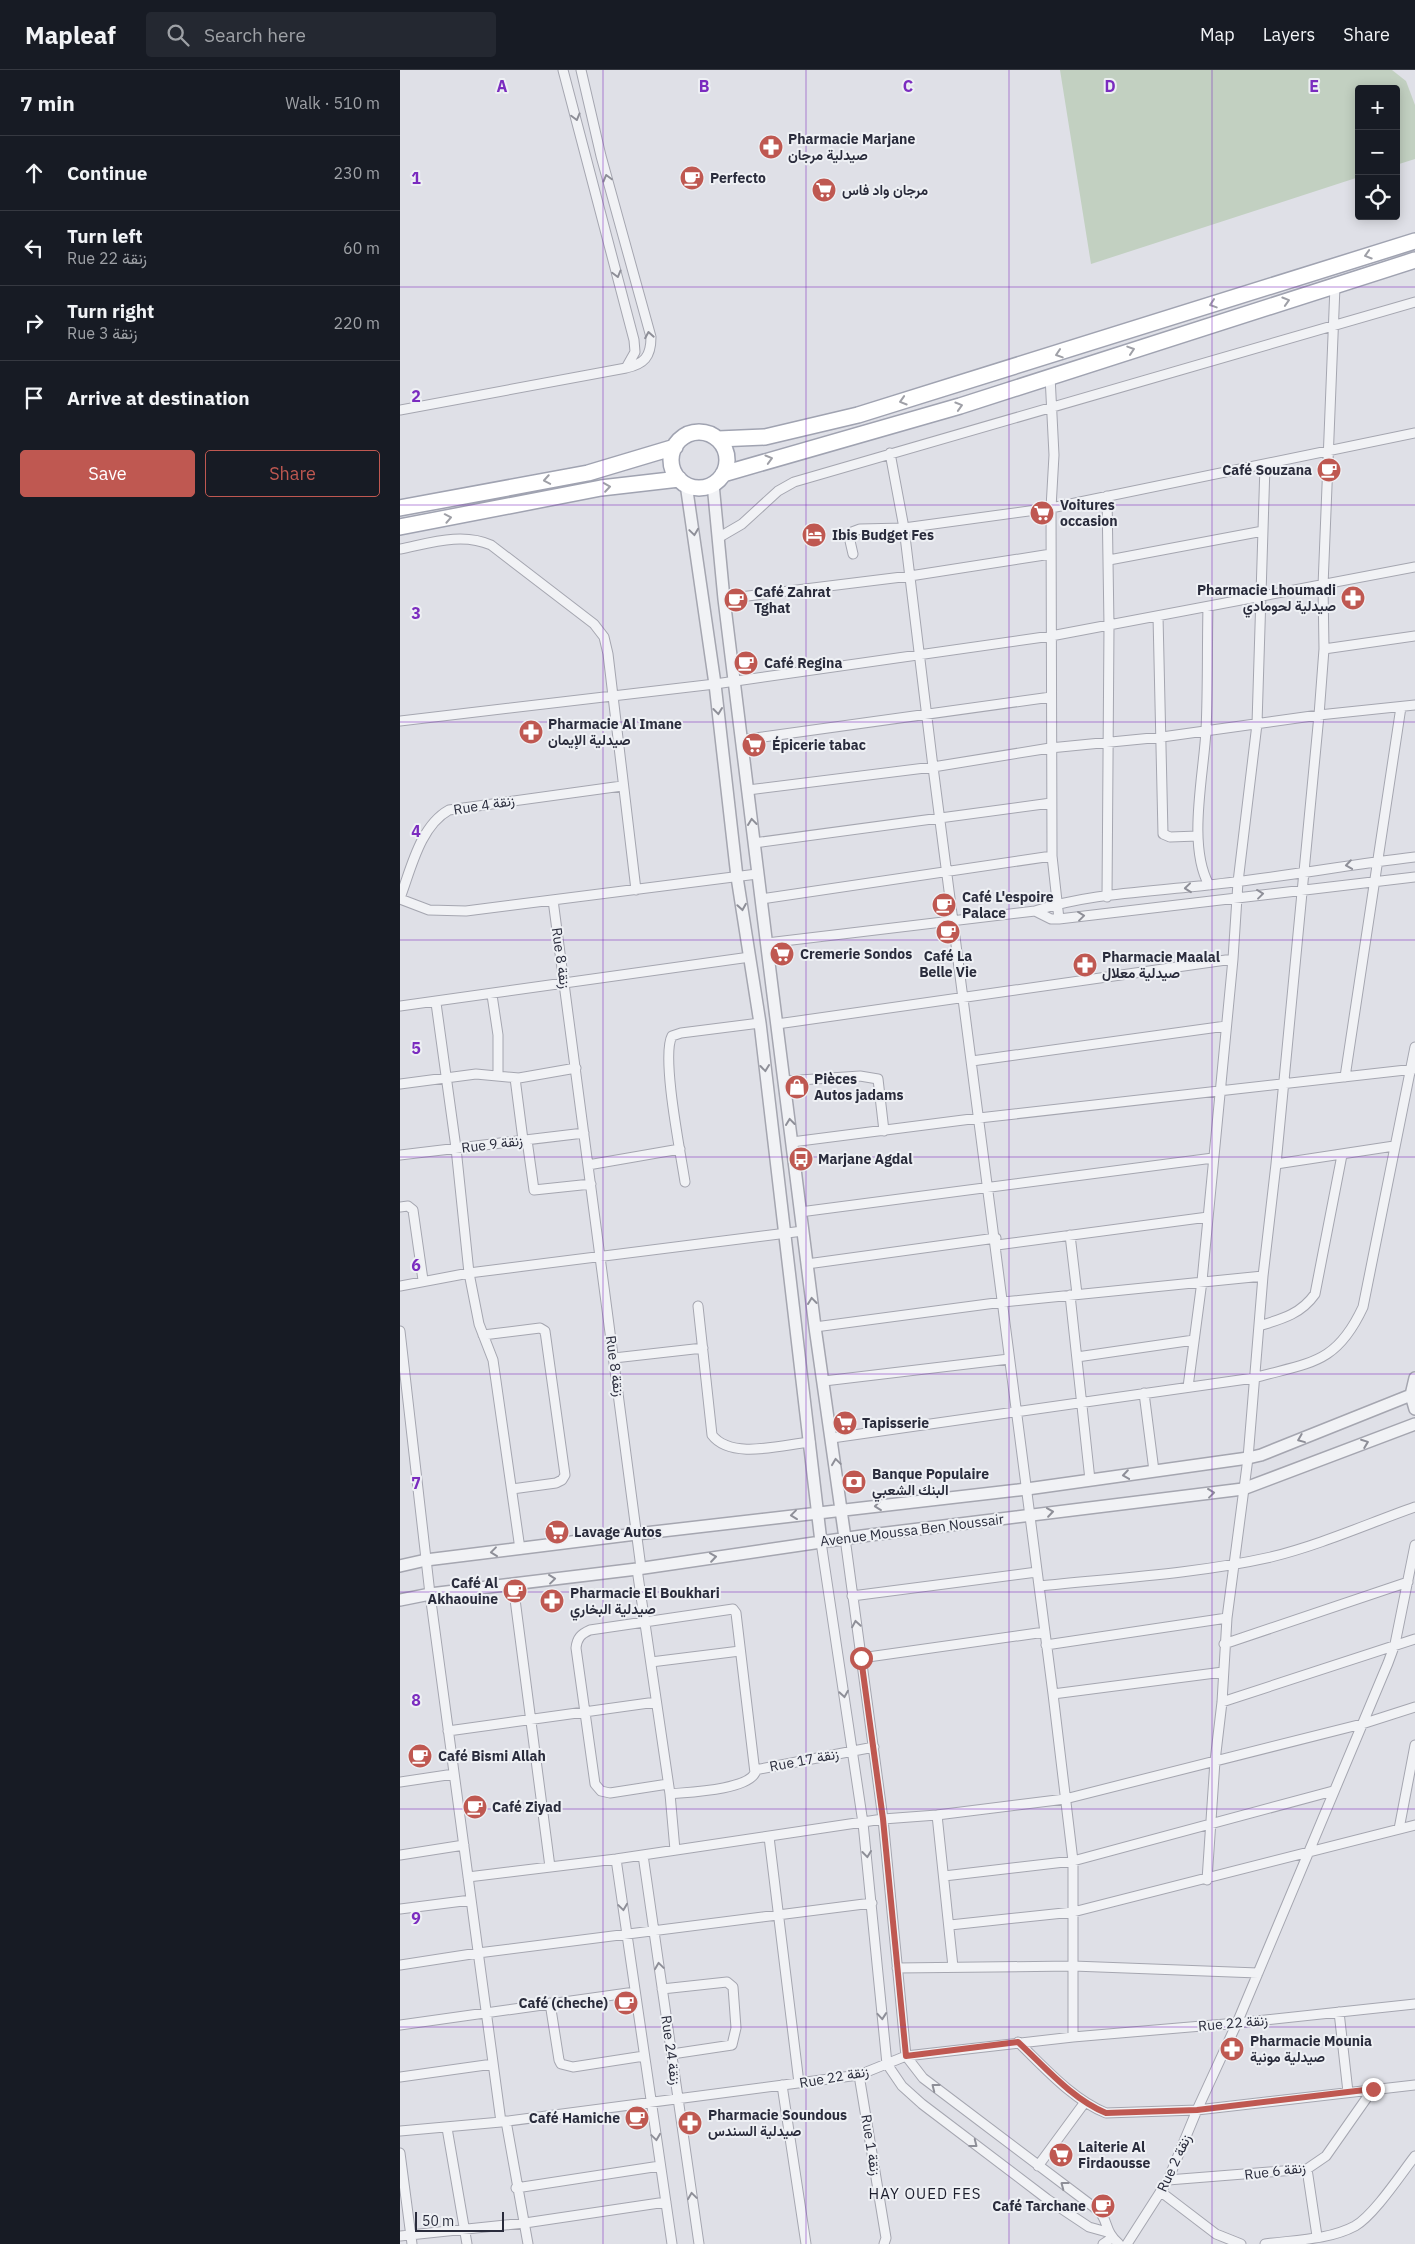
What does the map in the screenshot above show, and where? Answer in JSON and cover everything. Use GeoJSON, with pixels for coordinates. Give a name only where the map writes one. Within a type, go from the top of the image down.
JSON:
{"type":"FeatureCollection","features":[{"type":"Feature","properties":{"kind":"main road"},"geometry":{"type":"LineString","coordinates":[[683,482],[671,460],[674,447],[691,433],[705,433],[718,439],[765,437],[858,415],[1415,241]]}},
{"type":"Feature","properties":{"kind":"main road"},"geometry":{"type":"LineString","coordinates":[[400,527],[601,488],[683,482],[700,488],[718,479],[960,406],[1415,260]]}},
{"type":"Feature","properties":{"kind":"main road"},"geometry":{"type":"LineString","coordinates":[[718,439],[726,452],[727,460],[718,479]]}},
{"type":"Feature","properties":{"kind":"main road"},"geometry":{"type":"LineString","coordinates":[[400,508],[588,472],[674,447]]}},
{"type":"Feature","properties":{"kind":"street"},"geometry":{"type":"LineString","coordinates":[[563,70],[634,340],[635,352],[626,368]]}},
{"type":"Feature","properties":{"kind":"street"},"geometry":{"type":"LineString","coordinates":[[400,410],[626,368],[640,365],[648,357],[651,337],[581,70]]}},
{"type":"Feature","properties":{"kind":"street"},"geometry":{"type":"LineString","coordinates":[[1207,1880],[1215,1761],[1222,1702],[1224,1644],[1232,1564],[1248,1458],[1263,1276],[1276,1164],[1319,715],[1324,649],[1323,586],[1335,286]]}},
{"type":"Feature","properties":{"kind":"street"},"geometry":{"type":"LineString","coordinates":[[718,538],[742,524],[784,487],[890,453],[1333,324],[1415,302]]}},
{"type":"Feature","properties":{"kind":"street"},"geometry":{"type":"LineString","coordinates":[[1050,376],[1054,455],[1051,508],[1050,748],[1052,856],[1059,919]]}},
{"type":"Feature","properties":{"kind":"street"},"geometry":{"type":"LineString","coordinates":[[853,554],[850,541],[852,532],[860,529],[904,528],[1051,508],[1265,466],[1328,450],[1415,433]]}},
{"type":"Feature","properties":{"kind":"street"},"geometry":{"type":"LineString","coordinates":[[890,453],[904,528],[933,766],[996,1242],[1029,1515],[1054,1694],[1073,1861],[1073,2037]]}},
{"type":"Feature","properties":{"kind":"street"},"geometry":{"type":"LineString","coordinates":[[1188,1387],[1202,1281],[1219,1092],[1234,960],[1238,882],[1257,724],[1265,466]]}},
{"type":"Feature","properties":{"kind":"street"},"geometry":{"type":"LineString","coordinates":[[718,479],[718,538],[724,599],[767,949],[780,1036],[800,1212],[883,1819],[906,2056],[923,2078],[1099,2211],[1113,2238]]}},
{"type":"Feature","properties":{"kind":"street"},"geometry":{"type":"LineString","coordinates":[[683,482],[715,684],[737,877],[760,1023],[821,1542],[863,1823],[887,2064],[902,2086],[922,2104],[1047,2200],[1089,2227],[1113,2238]]}},
{"type":"Feature","properties":{"kind":"street"},"geometry":{"type":"LineString","coordinates":[[1106,496],[1109,560],[1106,897]]}},
{"type":"Feature","properties":{"kind":"street"},"geometry":{"type":"LineString","coordinates":[[1109,560],[1263,531]]}},
{"type":"Feature","properties":{"kind":"street"},"geometry":{"type":"LineString","coordinates":[[400,548],[464,537],[478,539],[508,556],[594,624],[604,637],[613,696],[622,786],[636,890]]}},
{"type":"Feature","properties":{"kind":"street"},"geometry":{"type":"LineString","coordinates":[[724,599],[910,576],[1051,554]]}},
{"type":"Feature","properties":{"kind":"street"},"geometry":{"type":"LineString","coordinates":[[403,721],[715,684],[1051,636],[1323,586],[1415,567]]}},
{"type":"Feature","properties":{"kind":"street"},"geometry":{"type":"LineString","coordinates":[[1208,606],[1206,730],[1198,836],[1204,876],[1209,885]]}},
{"type":"Feature","properties":{"kind":"street"},"geometry":{"type":"LineString","coordinates":[[1158,616],[1163,834],[1170,837],[1198,836]]}},
{"type":"Feature","properties":{"kind":"street"},"geometry":{"type":"LineString","coordinates":[[1324,649],[1415,636]]}},
{"type":"Feature","properties":{"kind":"street"},"geometry":{"type":"LineString","coordinates":[[741,740],[1051,697]]}},
{"type":"Feature","properties":{"kind":"street"},"geometry":{"type":"LineString","coordinates":[[748,790],[933,766],[1050,748],[1162,737],[1319,715],[1415,705]]}},
{"type":"Feature","properties":{"kind":"street"},"geometry":{"type":"LineString","coordinates":[[1345,1077],[1401,707]]}},
{"type":"Feature","properties":{"kind":"street","name":"Rue 4 زنقة"},"geometry":{"type":"LineString","coordinates":[[400,899],[422,841],[438,816],[449,810],[622,786]]}},
{"type":"Feature","properties":{"kind":"street"},"geometry":{"type":"LineString","coordinates":[[754,843],[1051,803]]}},
{"type":"Feature","properties":{"kind":"street"},"geometry":{"type":"LineString","coordinates":[[761,899],[1052,856]]}},
{"type":"Feature","properties":{"kind":"street"},"geometry":{"type":"LineString","coordinates":[[400,1006],[436,1003],[750,957],[767,949],[954,920],[1035,911],[1056,904],[1238,882],[1415,857]]}},
{"type":"Feature","properties":{"kind":"street"},"geometry":{"type":"LineString","coordinates":[[400,899],[429,910],[447,912],[758,874]]}},
{"type":"Feature","properties":{"kind":"street"},"geometry":{"type":"LineString","coordinates":[[1035,911],[1051,919],[1059,919],[1237,896],[1415,877]]}},
{"type":"Feature","properties":{"kind":"street","name":"Rue 8 زنقة"},"geometry":{"type":"LineString","coordinates":[[553,900],[614,1358],[645,1622],[670,1794],[675,1850]]}},
{"type":"Feature","properties":{"kind":"street"},"geometry":{"type":"LineString","coordinates":[[777,1024],[1234,960]]}},
{"type":"Feature","properties":{"kind":"street"},"geometry":{"type":"LineString","coordinates":[[492,995],[498,1035],[498,1076]]}},
{"type":"Feature","properties":{"kind":"street"},"geometry":{"type":"LineString","coordinates":[[436,1003],[456,1148],[470,1273],[483,1335],[493,1360],[520,1549]]}},
{"type":"Feature","properties":{"kind":"street"},"geometry":{"type":"LineString","coordinates":[[685,1182],[668,1054],[669,1042],[672,1036],[680,1033],[760,1023]]}},
{"type":"Feature","properties":{"kind":"street"},"geometry":{"type":"LineString","coordinates":[[972,1061],[1226,1026]]}},
{"type":"Feature","properties":{"kind":"street"},"geometry":{"type":"LineString","coordinates":[[761,1039],[780,1036]]}},
{"type":"Feature","properties":{"kind":"street"},"geometry":{"type":"LineString","coordinates":[[832,1438],[1254,1378],[1318,1360],[1335,1350],[1348,1336],[1363,1307],[1394,1146],[1413,1069],[1415,1047]]}},
{"type":"Feature","properties":{"kind":"street"},"geometry":{"type":"LineString","coordinates":[[400,1085],[476,1074],[515,1078],[576,1068]]}},
{"type":"Feature","properties":{"kind":"street"},"geometry":{"type":"LineString","coordinates":[[792,1142],[979,1118],[1413,1069]]}},
{"type":"Feature","properties":{"kind":"street"},"geometry":{"type":"LineString","coordinates":[[785,1081],[860,1076],[878,1079],[884,1131]]}},
{"type":"Feature","properties":{"kind":"street"},"geometry":{"type":"LineString","coordinates":[[515,1078],[534,1190],[591,1184]]}},
{"type":"Feature","properties":{"kind":"street","name":"Rue 9 زنقة"},"geometry":{"type":"LineString","coordinates":[[400,1155],[584,1133]]}},
{"type":"Feature","properties":{"kind":"street"},"geometry":{"type":"LineString","coordinates":[[1276,1164],[1394,1146]]}},
{"type":"Feature","properties":{"kind":"street"},"geometry":{"type":"LineString","coordinates":[[588,1165],[680,1149]]}},
{"type":"Feature","properties":{"kind":"street"},"geometry":{"type":"LineString","coordinates":[[1259,1326],[1294,1315],[1308,1304],[1315,1294],[1342,1155]]}},
{"type":"Feature","properties":{"kind":"street"},"geometry":{"type":"LineString","coordinates":[[800,1212],[1213,1158]]}},
{"type":"Feature","properties":{"kind":"street"},"geometry":{"type":"LineString","coordinates":[[400,1207],[408,1206],[413,1210],[423,1280]]}},
{"type":"Feature","properties":{"kind":"street"},"geometry":{"type":"LineString","coordinates":[[807,1264],[996,1242],[1070,1236],[1208,1217]]}},
{"type":"Feature","properties":{"kind":"street"},"geometry":{"type":"LineString","coordinates":[[400,1286],[423,1280],[470,1273],[803,1231]]}},
{"type":"Feature","properties":{"kind":"street"},"geometry":{"type":"LineString","coordinates":[[1070,1236],[1077,1357],[1090,1480]]}},
{"type":"Feature","properties":{"kind":"street"},"geometry":{"type":"LineString","coordinates":[[815,1327],[1003,1302],[1263,1276]]}},
{"type":"Feature","properties":{"kind":"street"},"geometry":{"type":"LineString","coordinates":[[698,1306],[712,1434],[717,1441],[724,1446],[742,1450],[810,1442]]}},
{"type":"Feature","properties":{"kind":"street"},"geometry":{"type":"LineString","coordinates":[[483,1335],[540,1328],[545,1331],[565,1475],[556,1484],[512,1489]]}},
{"type":"Feature","properties":{"kind":"street"},"geometry":{"type":"LineString","coordinates":[[400,1331],[404,1398],[493,2064],[528,2244]]}},
{"type":"Feature","properties":{"kind":"street"},"geometry":{"type":"LineString","coordinates":[[1077,1357],[1194,1340]]}},
{"type":"Feature","properties":{"kind":"street"},"geometry":{"type":"LineString","coordinates":[[614,1358],[703,1348]]}},
{"type":"Feature","properties":{"kind":"street"},"geometry":{"type":"LineString","coordinates":[[824,1381],[1009,1358]]}},
{"type":"Feature","properties":{"kind":"street"},"geometry":{"type":"LineString","coordinates":[[1415,1378],[1411,1395],[1415,1409]]}},
{"type":"Feature","properties":{"kind":"street"},"geometry":{"type":"LineString","coordinates":[[1144,1393],[1154,1471]]}},
{"type":"Feature","properties":{"kind":"street","name":"Avenue Moussa Ben Noussair"},"geometry":{"type":"LineString","coordinates":[[400,1566],[426,1560],[636,1534],[1027,1489],[1248,1458],[1261,1455],[1411,1395]]}},
{"type":"Feature","properties":{"kind":"street","name":"Avenue Moussa Ben Noussair"},"geometry":{"type":"LineString","coordinates":[[400,1600],[430,1594],[639,1568],[845,1538],[1243,1489],[1415,1424]]}},
{"type":"Feature","properties":{"kind":"street"},"geometry":{"type":"LineString","coordinates":[[1039,1586],[1232,1564],[1309,1546],[1415,1507]]}},
{"type":"Feature","properties":{"kind":"street","name":"Rue 2 زنقة"},"geometry":{"type":"LineString","coordinates":[[1127,2244],[1168,2180],[1197,2110],[1237,2023],[1362,1724],[1395,1644],[1415,1546]]}},
{"type":"Feature","properties":{"kind":"street"},"geometry":{"type":"LineString","coordinates":[[852,1596],[1037,1572]]}},
{"type":"Feature","properties":{"kind":"street"},"geometry":{"type":"LineString","coordinates":[[1224,1644],[1408,1582]]}},
{"type":"Feature","properties":{"kind":"street"},"geometry":{"type":"LineString","coordinates":[[513,1584],[550,1867]]}},
{"type":"Feature","properties":{"kind":"street"},"geometry":{"type":"LineString","coordinates":[[668,1784],[610,1792],[601,1791],[595,1784],[576,1648],[577,1640],[583,1633],[590,1630],[733,1609],[736,1613],[755,1771]]}},
{"type":"Feature","properties":{"kind":"street"},"geometry":{"type":"LineString","coordinates":[[1046,1645],[1227,1618]]}},
{"type":"Feature","properties":{"kind":"street"},"geometry":{"type":"LineString","coordinates":[[861,1658],[1045,1632]]}},
{"type":"Feature","properties":{"kind":"street"},"geometry":{"type":"LineString","coordinates":[[1222,1702],[1415,1638]]}},
{"type":"Feature","properties":{"kind":"street"},"geometry":{"type":"LineString","coordinates":[[651,1662],[740,1652]]}},
{"type":"Feature","properties":{"kind":"street"},"geometry":{"type":"LineString","coordinates":[[1054,1694],[1224,1672]]}},
{"type":"Feature","properties":{"kind":"street"},"geometry":{"type":"LineString","coordinates":[[448,1731],[656,1702]]}},
{"type":"Feature","properties":{"kind":"street"},"geometry":{"type":"LineString","coordinates":[[468,1878],[616,1859],[883,1819],[937,1816],[1065,1800],[1362,1724],[1415,1707]]}},
{"type":"Feature","properties":{"kind":"street"},"geometry":{"type":"LineString","coordinates":[[1399,1830],[1414,1760],[1415,1745]]}},
{"type":"Feature","properties":{"kind":"street","name":"Rue 17 زنقة"},"geometry":{"type":"LineString","coordinates":[[670,1794],[736,1785],[750,1781],[755,1771],[874,1747]]}},
{"type":"Feature","properties":{"kind":"street"},"geometry":{"type":"LineString","coordinates":[[400,1782],[454,1774]]}},
{"type":"Feature","properties":{"kind":"street"},"geometry":{"type":"LineString","coordinates":[[944,1876],[1073,1861],[1333,1791]]}},
{"type":"Feature","properties":{"kind":"street"},"geometry":{"type":"LineString","coordinates":[[937,1816],[950,1925],[953,1968]]}},
{"type":"Feature","properties":{"kind":"street"},"geometry":{"type":"LineString","coordinates":[[950,1925],[1073,1912],[1207,1880],[1415,1825]]}},
{"type":"Feature","properties":{"kind":"street"},"geometry":{"type":"LineString","coordinates":[[769,1837],[799,2083]]}},
{"type":"Feature","properties":{"kind":"street"},"geometry":{"type":"LineString","coordinates":[[400,1855],[464,1845]]}},
{"type":"Feature","properties":{"kind":"street","name":"Rue 24 زنقة"},"geometry":{"type":"LineString","coordinates":[[643,1855],[699,2244]]}},
{"type":"Feature","properties":{"kind":"street","name":"Rue 24 زنقة"},"geometry":{"type":"LineString","coordinates":[[616,1859],[672,2244]]}},
{"type":"Feature","properties":{"kind":"street"},"geometry":{"type":"LineString","coordinates":[[400,1909],[471,1900]]}},
{"type":"Feature","properties":{"kind":"street"},"geometry":{"type":"LineString","coordinates":[[400,1966],[478,1953],[627,1936],[872,1903]]}},
{"type":"Feature","properties":{"kind":"street"},"geometry":{"type":"LineString","coordinates":[[897,1968],[1073,1966],[1258,1973]]}},
{"type":"Feature","properties":{"kind":"street"},"geometry":{"type":"LineString","coordinates":[[662,1989],[727,1982],[733,1987],[736,2028],[732,2046],[672,2054]]}},
{"type":"Feature","properties":{"kind":"street"},"geometry":{"type":"LineString","coordinates":[[400,2025],[486,2011],[635,1992]]}},
{"type":"Feature","properties":{"kind":"street"},"geometry":{"type":"LineString","coordinates":[[550,2003],[558,2060],[561,2064],[573,2067],[644,2056]]}},
{"type":"Feature","properties":{"kind":"street","name":"Rue 22 زنقة"},"geometry":{"type":"LineString","coordinates":[[400,2131],[503,2122],[859,2075],[906,2056],[1018,2042],[1237,2023],[1415,2004]]}},
{"type":"Feature","properties":{"kind":"street"},"geometry":{"type":"LineString","coordinates":[[1339,2012],[1348,2092]]}},
{"type":"Feature","properties":{"kind":"street"},"geometry":{"type":"LineString","coordinates":[[1018,2042],[1086,2102],[1106,2113],[1197,2110],[1415,2085]]}},
{"type":"Feature","properties":{"kind":"street"},"geometry":{"type":"LineString","coordinates":[[400,2077],[493,2064]]}},
{"type":"Feature","properties":{"kind":"street","name":"Rue 1 زنقة"},"geometry":{"type":"LineString","coordinates":[[859,2075],[886,2238],[884,2244]]}},
{"type":"Feature","properties":{"kind":"street"},"geometry":{"type":"LineString","coordinates":[[782,2086],[806,2244]]}},
{"type":"Feature","properties":{"kind":"street","name":"Rue 6 زنقة"},"geometry":{"type":"LineString","coordinates":[[1168,2180],[1307,2169],[1326,2156],[1373,2089]]}},
{"type":"Feature","properties":{"kind":"street"},"geometry":{"type":"LineString","coordinates":[[1038,2166],[1086,2102]]}},
{"type":"Feature","properties":{"kind":"street"},"geometry":{"type":"LineString","coordinates":[[447,2128],[467,2244]]}},
{"type":"Feature","properties":{"kind":"street"},"geometry":{"type":"LineString","coordinates":[[400,2153],[411,2239]]}},
{"type":"Feature","properties":{"kind":"street"},"geometry":{"type":"LineString","coordinates":[[1265,2244],[1314,2239],[1357,2225],[1415,2156]]}},
{"type":"Feature","properties":{"kind":"street"},"geometry":{"type":"LineString","coordinates":[[516,2188],[660,2166]]}},
{"type":"Feature","properties":{"kind":"street"},"geometry":{"type":"LineString","coordinates":[[1307,2169],[1314,2239]]}},
{"type":"Feature","properties":{"kind":"street"},"geometry":{"type":"LineString","coordinates":[[1161,2192],[1216,2234],[1241,2244]]}},
{"type":"Feature","properties":{"kind":"street"},"geometry":{"type":"LineString","coordinates":[[400,2236],[411,2239],[465,2228],[525,2223],[666,2202]]}},
{"type":"Feature","properties":{"kind":"street"},"geometry":{"type":"LineString","coordinates":[[1103,2244],[1113,2238]]}},
{"type":"Feature","properties":{"kind":"green space"},"geometry":{"type":"Polygon","coordinates":[[[1060,70],[1392,70],[1406,81],[1415,105],[1415,159],[1400,164],[1400,85],[1355,85],[1355,178],[1091,264],[1060,70]]]}},
{"type":"Feature","properties":{"kind":"place","name":"Pharmacie Marjane صيدلية مرجان"},"geometry":{"type":"Point","coordinates":[771,147]}},
{"type":"Feature","properties":{"kind":"place","name":"Perfecto"},"geometry":{"type":"Point","coordinates":[692,178]}},
{"type":"Feature","properties":{"kind":"place","name":"مرجان واد فاس"},"geometry":{"type":"Point","coordinates":[824,190]}},
{"type":"Feature","properties":{"kind":"place","name":"Café Souzana"},"geometry":{"type":"Point","coordinates":[1329,470]}},
{"type":"Feature","properties":{"kind":"place","name":"Voitures occasion"},"geometry":{"type":"Point","coordinates":[1042,513]}},
{"type":"Feature","properties":{"kind":"place","name":"Ibis Budget Fes"},"geometry":{"type":"Point","coordinates":[814,535]}},
{"type":"Feature","properties":{"kind":"place","name":"Pharmacie Lhoumadi صيدلية لحومادي"},"geometry":{"type":"Point","coordinates":[1353,598]}},
{"type":"Feature","properties":{"kind":"place","name":"Café Zahrat Tghat"},"geometry":{"type":"Point","coordinates":[736,600]}},
{"type":"Feature","properties":{"kind":"place","name":"Café Regina"},"geometry":{"type":"Point","coordinates":[746,663]}},
{"type":"Feature","properties":{"kind":"place","name":"Pharmacie Al Imane صيدلية الإيمان"},"geometry":{"type":"Point","coordinates":[531,732]}},
{"type":"Feature","properties":{"kind":"place","name":"Épicerie tabac"},"geometry":{"type":"Point","coordinates":[754,745]}},
{"type":"Feature","properties":{"kind":"place","name":"Café L'espoire Palace"},"geometry":{"type":"Point","coordinates":[944,905]}},
{"type":"Feature","properties":{"kind":"place","name":"Café La Belle Vie"},"geometry":{"type":"Point","coordinates":[948,932]}},
{"type":"Feature","properties":{"kind":"place","name":"Cremerie Sondos"},"geometry":{"type":"Point","coordinates":[782,954]}},
{"type":"Feature","properties":{"kind":"place","name":"Pharmacie Maalal صيدلية معلال"},"geometry":{"type":"Point","coordinates":[1085,965]}},
{"type":"Feature","properties":{"kind":"place","name":"Pièces Autos jadams"},"geometry":{"type":"Point","coordinates":[797,1087]}},
{"type":"Feature","properties":{"kind":"place","name":"Marjane Agdal"},"geometry":{"type":"Point","coordinates":[801,1159]}},
{"type":"Feature","properties":{"kind":"place","name":"Tapisserie"},"geometry":{"type":"Point","coordinates":[845,1423]}},
{"type":"Feature","properties":{"kind":"place","name":"Banque Populaire البنك الشعبي"},"geometry":{"type":"Point","coordinates":[854,1482]}},
{"type":"Feature","properties":{"kind":"place","name":"Lavage Autos"},"geometry":{"type":"Point","coordinates":[557,1532]}},
{"type":"Feature","properties":{"kind":"place","name":"Café Al Akhaouine"},"geometry":{"type":"Point","coordinates":[515,1591]}},
{"type":"Feature","properties":{"kind":"place","name":"Pharmacie El Boukhari صيدلية البخاري"},"geometry":{"type":"Point","coordinates":[552,1601]}},
{"type":"Feature","properties":{"kind":"place","name":"Café Bismi Allah"},"geometry":{"type":"Point","coordinates":[420,1756]}},
{"type":"Feature","properties":{"kind":"place","name":"Café Ziyad"},"geometry":{"type":"Point","coordinates":[475,1807]}},
{"type":"Feature","properties":{"kind":"place","name":"Café (cheche)"},"geometry":{"type":"Point","coordinates":[626,2003]}},
{"type":"Feature","properties":{"kind":"place","name":"Pharmacie Mounia صيدلية مونية"},"geometry":{"type":"Point","coordinates":[1232,2049]}},
{"type":"Feature","properties":{"kind":"place","name":"Café Hamiche"},"geometry":{"type":"Point","coordinates":[637,2118]}},
{"type":"Feature","properties":{"kind":"place","name":"Pharmacie Soundous صيدلية السندس"},"geometry":{"type":"Point","coordinates":[690,2123]}},
{"type":"Feature","properties":{"kind":"place","name":"Laiterie Al Firdaousse"},"geometry":{"type":"Point","coordinates":[1061,2155]}},
{"type":"Feature","properties":{"kind":"place","name":"Café Tarchane"},"geometry":{"type":"Point","coordinates":[1103,2206]}},
{"type":"Feature","properties":{"kind":"district","name":"HAY OUED FES"},"geometry":{"type":"Point","coordinates":[925,2193]}},
{"type":"Feature","properties":{"kind":"route"},"geometry":{"type":"LineString","coordinates":[[861,1658],[883,1819],[906,2056],[1018,2042],[1072,2092],[1093,2108],[1106,2113],[1122,2114],[1197,2110],[1373,2089]]}}]}
